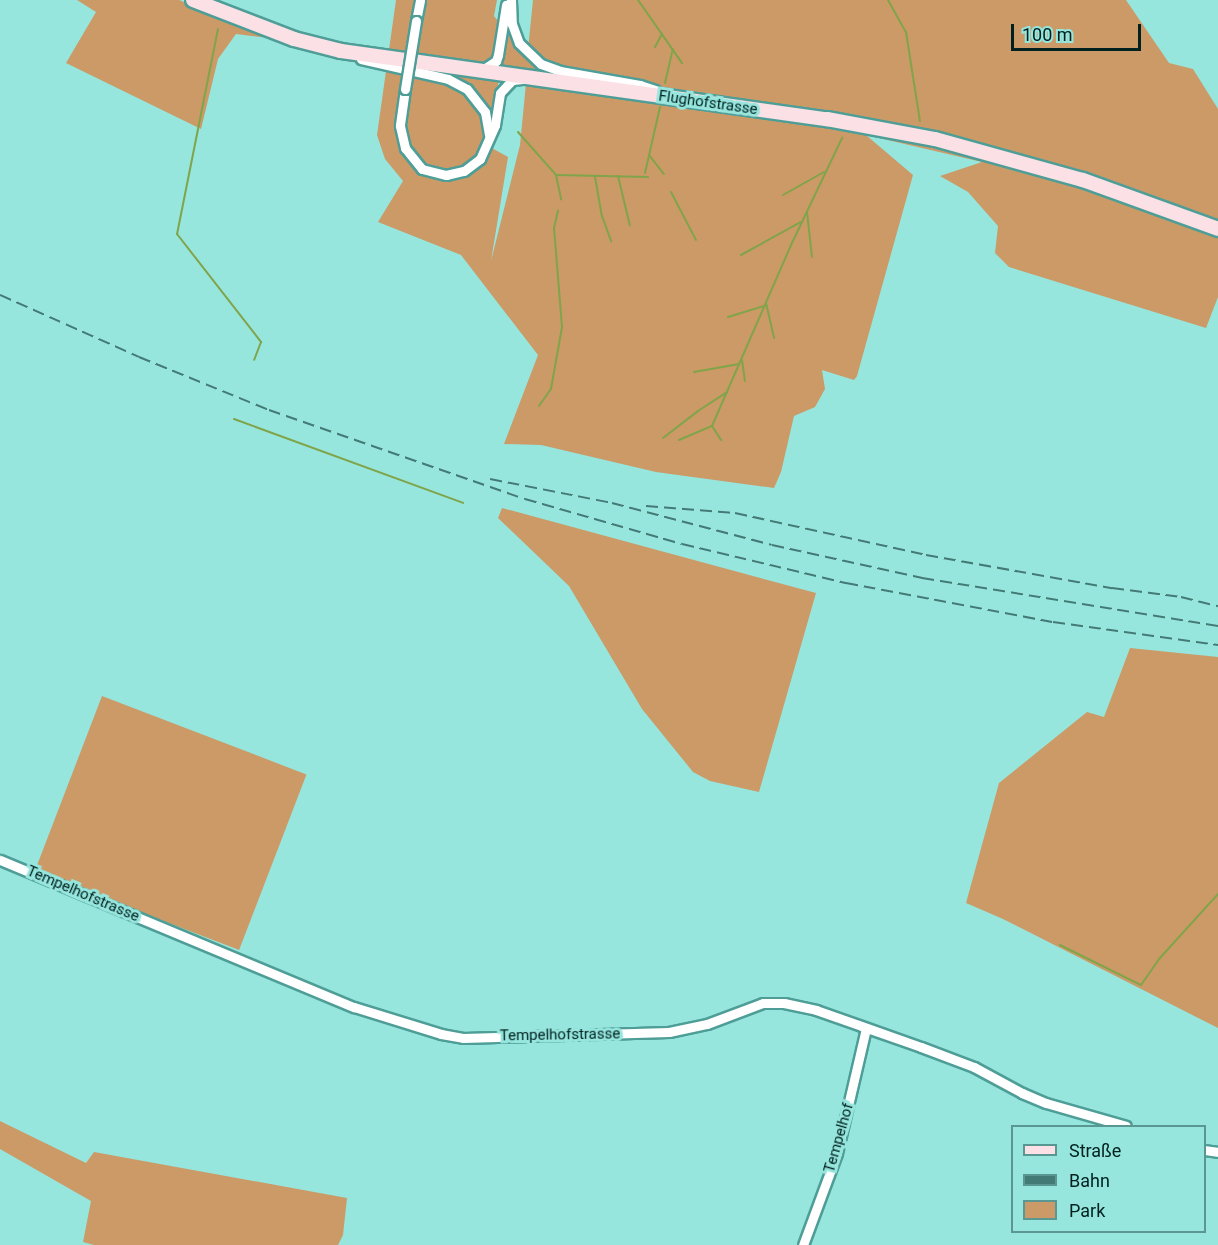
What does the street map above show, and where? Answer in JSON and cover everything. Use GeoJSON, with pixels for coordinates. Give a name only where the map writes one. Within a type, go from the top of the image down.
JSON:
{"type":"FeatureCollection","features":[{"type":"Feature","properties":{"kind":"main road","name":"Flughofstrasse"},"geometry":{"type":"LineString","coordinates":[[193,0],[294,39],[341,51],[836,121],[935,139],[1061,173],[1218,229]]}},
{"type":"Feature","properties":{"kind":"street"},"geometry":{"type":"LineString","coordinates":[[420,0],[401,118],[402,141],[408,155],[422,169],[441,175],[464,171],[480,159],[489,140],[504,86],[512,80],[529,78]]}},
{"type":"Feature","properties":{"kind":"street"},"geometry":{"type":"LineString","coordinates":[[480,71],[496,61],[507,0]]}},
{"type":"Feature","properties":{"kind":"street"},"geometry":{"type":"LineString","coordinates":[[511,0],[512,24],[519,43],[542,64],[560,71],[640,85],[680,99]]}},
{"type":"Feature","properties":{"kind":"street"},"geometry":{"type":"LineString","coordinates":[[341,51],[365,61],[448,79],[468,89],[485,112],[489,140]]}},
{"type":"Feature","properties":{"kind":"street","name":"Tempelhofstrasse"},"geometry":{"type":"LineString","coordinates":[[0,860],[354,1006],[441,1034],[463,1038],[669,1032],[707,1024],[763,1003],[784,1003],[816,1010],[974,1067],[1022,1093],[1047,1103],[1123,1125]]}},
{"type":"Feature","properties":{"kind":"street","name":"Tempelhof"},"geometry":{"type":"LineString","coordinates":[[803,1245],[837,1154],[866,1028]]}},
{"type":"Feature","properties":{"kind":"green space"},"geometry":{"type":"Polygon","coordinates":[[[77,0],[179,0],[278,39],[236,34],[218,59],[201,129],[66,63],[96,12],[77,0]]]}},
{"type":"Feature","properties":{"kind":"green space"},"geometry":{"type":"Polygon","coordinates":[[[396,0],[497,0],[494,16],[527,59],[533,0],[1126,0],[1169,63],[1193,69],[1218,109],[1218,297],[1206,328],[1009,267],[995,253],[998,226],[968,192],[940,176],[982,162],[866,135],[913,175],[857,376],[854,380],[822,370],[825,389],[815,407],[794,416],[781,472],[774,488],[656,472],[541,445],[504,444],[538,355],[461,255],[378,222],[403,181],[385,159],[377,135],[396,0]],[[501,69],[492,116],[481,142],[508,157],[491,261],[520,145],[527,73],[501,69]]]}},
{"type":"Feature","properties":{"kind":"green space"},"geometry":{"type":"Polygon","coordinates":[[[502,508],[816,593],[759,792],[710,781],[693,772],[642,709],[569,586],[498,518],[502,508]]]}},
{"type":"Feature","properties":{"kind":"green space"},"geometry":{"type":"Polygon","coordinates":[[[1130,648],[1218,657],[1218,1028],[1003,919],[966,903],[999,783],[1087,712],[1104,717],[1130,648]]]}},
{"type":"Feature","properties":{"kind":"green space"},"geometry":{"type":"Polygon","coordinates":[[[102,696],[306,774],[239,950],[35,872],[102,696]]]}},
{"type":"Feature","properties":{"kind":"green space"},"geometry":{"type":"Polygon","coordinates":[[[0,1121],[86,1163],[94,1152],[347,1198],[343,1235],[338,1245],[94,1245],[83,1242],[91,1201],[0,1149],[0,1121]]]}},
{"type":"Feature","properties":{"kind":"waterway"},"geometry":{"type":"LineString","coordinates":[[638,0],[682,63]]}},
{"type":"Feature","properties":{"kind":"waterway"},"geometry":{"type":"LineString","coordinates":[[888,0],[906,32],[920,121]]}},
{"type":"Feature","properties":{"kind":"waterway"},"geometry":{"type":"LineString","coordinates":[[218,29],[177,234],[261,342],[254,360]]}},
{"type":"Feature","properties":{"kind":"waterway"},"geometry":{"type":"LineString","coordinates":[[655,47],[662,34]]}},
{"type":"Feature","properties":{"kind":"waterway"},"geometry":{"type":"LineString","coordinates":[[665,83],[673,49]]}},
{"type":"Feature","properties":{"kind":"waterway"},"geometry":{"type":"LineString","coordinates":[[645,173],[660,107]]}},
{"type":"Feature","properties":{"kind":"waterway"},"geometry":{"type":"LineString","coordinates":[[518,132],[556,175],[561,199]]}},
{"type":"Feature","properties":{"kind":"waterway"},"geometry":{"type":"LineString","coordinates":[[679,440],[712,426],[791,245],[842,138]]}},
{"type":"Feature","properties":{"kind":"waterway"},"geometry":{"type":"LineString","coordinates":[[649,155],[664,174]]}},
{"type":"Feature","properties":{"kind":"waterway"},"geometry":{"type":"LineString","coordinates":[[783,195],[824,172]]}},
{"type":"Feature","properties":{"kind":"waterway"},"geometry":{"type":"LineString","coordinates":[[556,175],[648,177]]}},
{"type":"Feature","properties":{"kind":"waterway"},"geometry":{"type":"LineString","coordinates":[[618,176],[630,226]]}},
{"type":"Feature","properties":{"kind":"waterway"},"geometry":{"type":"LineString","coordinates":[[595,177],[602,216],[611,241]]}},
{"type":"Feature","properties":{"kind":"waterway"},"geometry":{"type":"LineString","coordinates":[[671,192],[696,240]]}},
{"type":"Feature","properties":{"kind":"waterway"},"geometry":{"type":"LineString","coordinates":[[539,406],[551,389],[562,327],[554,228],[558,210]]}},
{"type":"Feature","properties":{"kind":"waterway"},"geometry":{"type":"LineString","coordinates":[[807,212],[812,257]]}},
{"type":"Feature","properties":{"kind":"waterway"},"geometry":{"type":"LineString","coordinates":[[741,255],[801,222]]}},
{"type":"Feature","properties":{"kind":"waterway"},"geometry":{"type":"LineString","coordinates":[[766,303],[774,338]]}},
{"type":"Feature","properties":{"kind":"waterway"},"geometry":{"type":"LineString","coordinates":[[728,317],[764,306]]}},
{"type":"Feature","properties":{"kind":"waterway"},"geometry":{"type":"LineString","coordinates":[[742,360],[745,381]]}},
{"type":"Feature","properties":{"kind":"waterway"},"geometry":{"type":"LineString","coordinates":[[694,372],[739,364]]}},
{"type":"Feature","properties":{"kind":"waterway"},"geometry":{"type":"LineString","coordinates":[[663,438],[727,392]]}},
{"type":"Feature","properties":{"kind":"waterway"},"geometry":{"type":"LineString","coordinates":[[234,419],[463,503]]}},
{"type":"Feature","properties":{"kind":"waterway"},"geometry":{"type":"LineString","coordinates":[[712,426],[721,440]]}},
{"type":"Feature","properties":{"kind":"waterway"},"geometry":{"type":"LineString","coordinates":[[1060,945],[1141,985],[1159,959],[1218,894]]}},
{"type":"Feature","properties":{"kind":"railway"},"geometry":{"type":"LineString","coordinates":[[0,295],[139,357],[269,410],[525,499],[682,544],[846,583],[1053,622],[1218,645]]}},
{"type":"Feature","properties":{"kind":"railway"},"geometry":{"type":"LineString","coordinates":[[490,479],[612,503],[772,545],[922,578],[1218,626]]}},
{"type":"Feature","properties":{"kind":"railway"},"geometry":{"type":"LineString","coordinates":[[646,506],[735,513],[926,555],[1112,588],[1181,597],[1218,606]]}}]}
